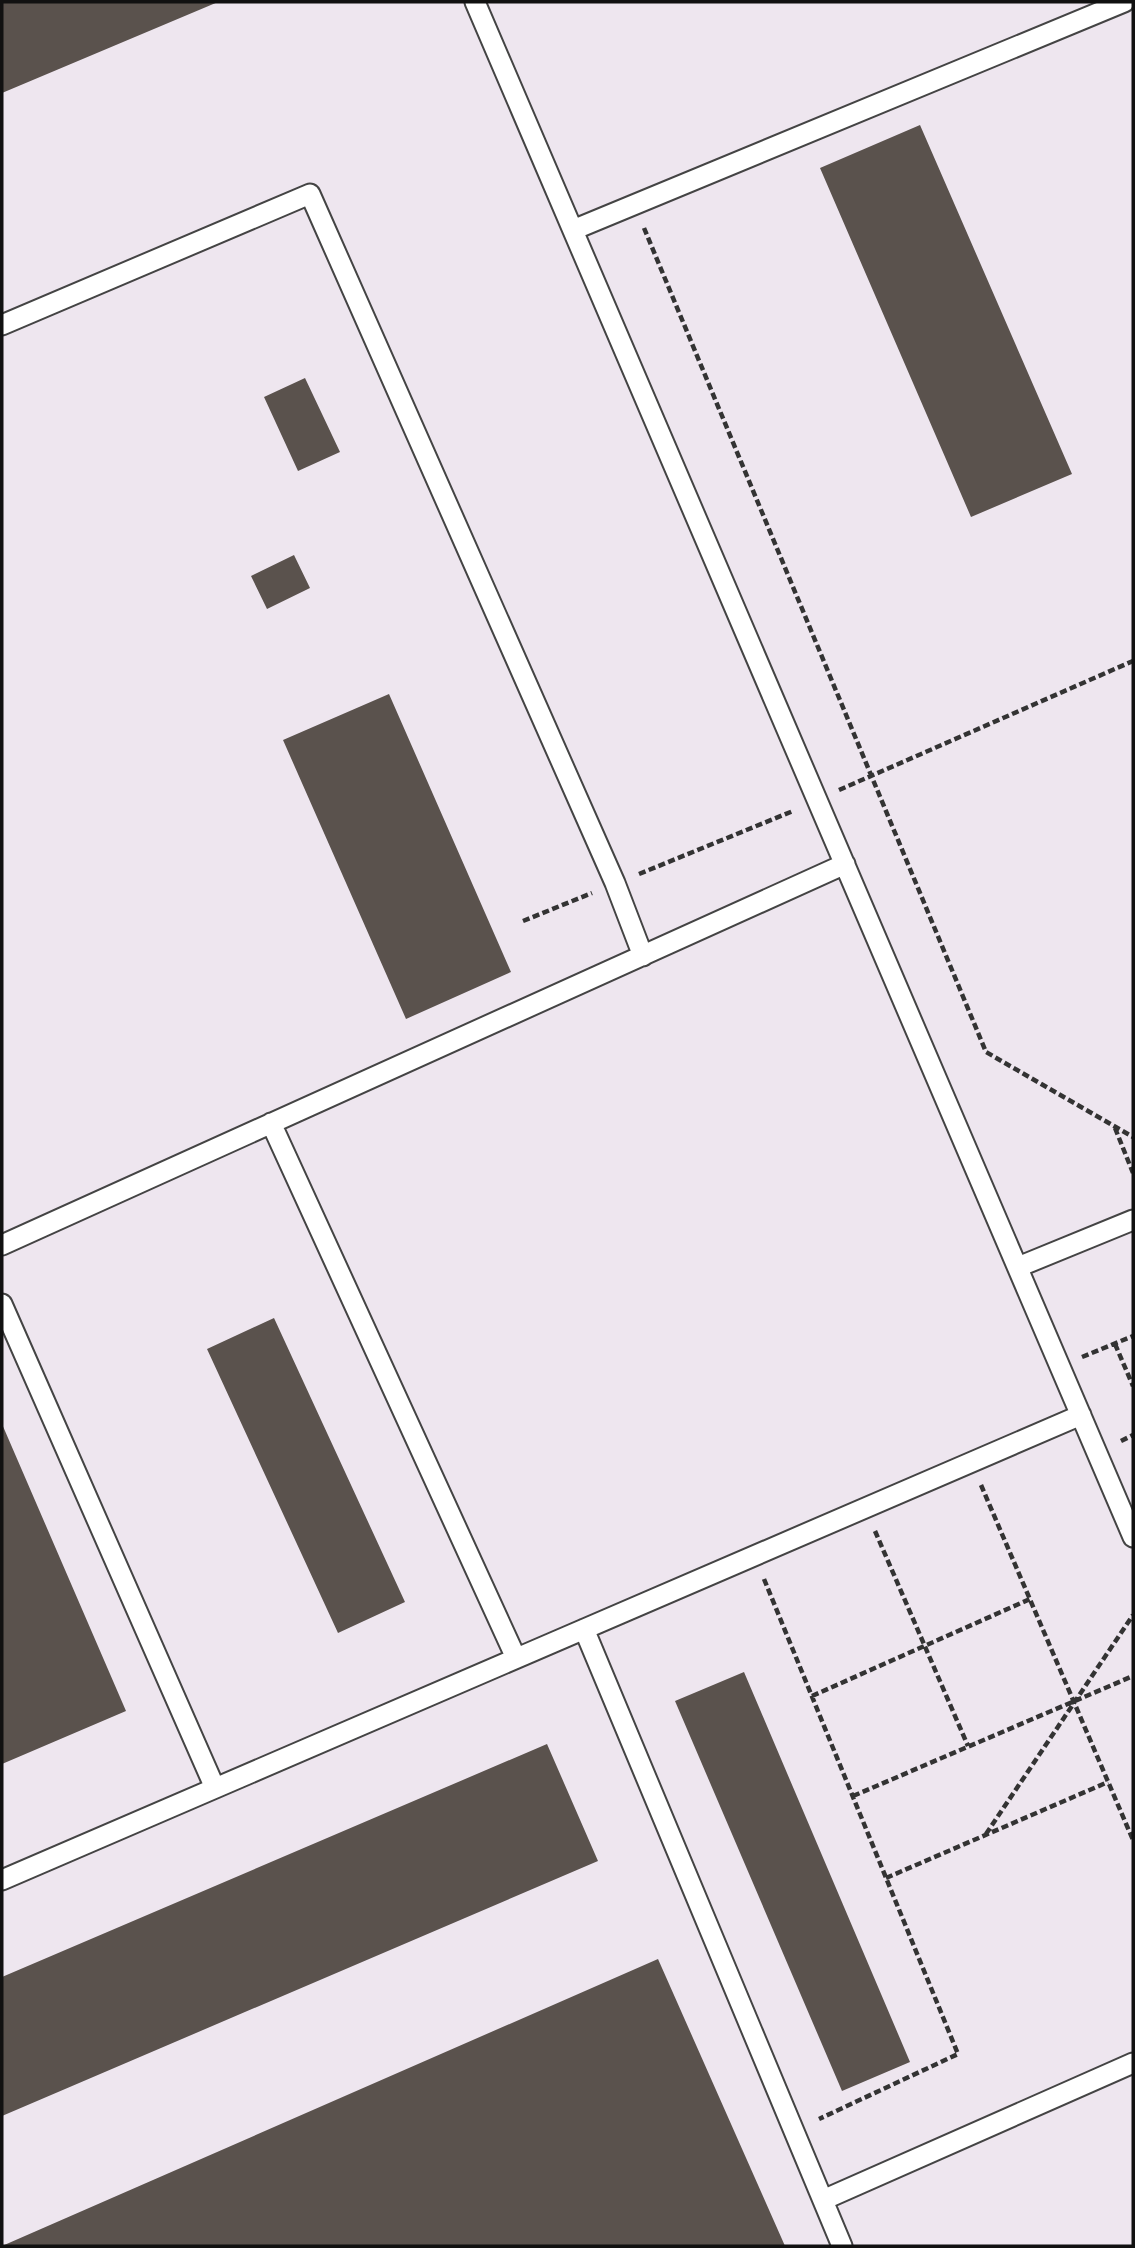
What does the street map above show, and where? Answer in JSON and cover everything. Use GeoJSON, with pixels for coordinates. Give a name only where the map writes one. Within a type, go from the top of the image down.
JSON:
{"type":"FeatureCollection","features":[{"type":"Feature","properties":{"kind":"lane"},"geometry":{"type":"LineString","coordinates":[[475,2],[1133,1537]]}},
{"type":"Feature","properties":{"kind":"lane"},"geometry":{"type":"LineString","coordinates":[[573,230],[1124,2]]}},
{"type":"Feature","properties":{"kind":"lane"},"geometry":{"type":"LineString","coordinates":[[2,326],[310,194],[615,883],[643,956]]}},
{"type":"Feature","properties":{"kind":"lane"},"geometry":{"type":"LineString","coordinates":[[2,1245],[845,864]]}},
{"type":"Feature","properties":{"kind":"lane"},"geometry":{"type":"LineString","coordinates":[[271,1123],[516,1658]]}},
{"type":"Feature","properties":{"kind":"lane"},"geometry":{"type":"LineString","coordinates":[[1018,1267],[1133,1220]]}},
{"type":"Feature","properties":{"kind":"lane"},"geometry":{"type":"LineString","coordinates":[[2,1304],[215,1788]]}},
{"type":"Feature","properties":{"kind":"lane"},"geometry":{"type":"LineString","coordinates":[[2,1880],[1081,1415]]}},
{"type":"Feature","properties":{"kind":"lane"},"geometry":{"type":"LineString","coordinates":[[583,1629],[842,2246]]}},
{"type":"Feature","properties":{"kind":"lane"},"geometry":{"type":"LineString","coordinates":[[823,2200],[1133,2063]]}},
{"type":"Feature","properties":{"kind":"path"},"geometry":{"type":"LineString","coordinates":[[634,204],[986,1052],[1133,1137]]}},
{"type":"Feature","properties":{"kind":"path"},"geometry":{"type":"LineString","coordinates":[[1115,1127],[1133,1173]]}},
{"type":"Feature","properties":{"kind":"path"},"geometry":{"type":"LineString","coordinates":[[1060,1366],[1133,1336]]}},
{"type":"Feature","properties":{"kind":"path"},"geometry":{"type":"LineString","coordinates":[[1115,1344],[1133,1386]]}},
{"type":"Feature","properties":{"kind":"path"},"geometry":{"type":"LineString","coordinates":[[971,1462],[1133,1840]]}},
{"type":"Feature","properties":{"kind":"path"},"geometry":{"type":"LineString","coordinates":[[865,1507],[968,1746]]}},
{"type":"Feature","properties":{"kind":"path"},"geometry":{"type":"LineString","coordinates":[[755,1555],[958,2054],[794,2131]]}},
{"type":"Feature","properties":{"kind":"path"},"geometry":{"type":"LineString","coordinates":[[812,1696],[1030,1599]]}},
{"type":"Feature","properties":{"kind":"path"},"geometry":{"type":"LineString","coordinates":[[986,1834],[1133,1615]]}},
{"type":"Feature","properties":{"kind":"path"},"geometry":{"type":"LineString","coordinates":[[853,1797],[1133,1676]]}},
{"type":"Feature","properties":{"kind":"path"},"geometry":{"type":"LineString","coordinates":[[886,1878],[1108,1782]]}},
{"type":"Feature","properties":{"kind":"shaded area"},"geometry":{"type":"Polygon","coordinates":[[[2,2],[1133,2],[1133,2246],[2,2246],[2,2]]]}},
{"type":"Feature","properties":{"kind":"building"},"geometry":{"type":"Polygon","coordinates":[[[2,2],[218,2],[2,93],[2,2]]]}},
{"type":"Feature","properties":{"kind":"building"},"geometry":{"type":"Polygon","coordinates":[[[920,125],[1072,474],[971,517],[820,168],[920,125]]]}},
{"type":"Feature","properties":{"kind":"building"},"geometry":{"type":"Polygon","coordinates":[[[305,378],[340,452],[298,471],[264,397],[305,378]]]}},
{"type":"Feature","properties":{"kind":"building"},"geometry":{"type":"Polygon","coordinates":[[[294,555],[310,588],[267,609],[251,576],[294,555]]]}},
{"type":"Feature","properties":{"kind":"building"},"geometry":{"type":"Polygon","coordinates":[[[389,694],[511,972],[406,1019],[283,740],[389,694]]]}},
{"type":"Feature","properties":{"kind":"building"},"geometry":{"type":"Polygon","coordinates":[[[274,1318],[405,1602],[338,1633],[207,1349],[274,1318]]]}},
{"type":"Feature","properties":{"kind":"building"},"geometry":{"type":"Polygon","coordinates":[[[2,1424],[126,1711],[2,1764],[2,1424]]]}},
{"type":"Feature","properties":{"kind":"building"},"geometry":{"type":"Polygon","coordinates":[[[744,1672],[910,2062],[842,2091],[675,1701],[744,1672]]]}},
{"type":"Feature","properties":{"kind":"building"},"geometry":{"type":"Polygon","coordinates":[[[547,1744],[598,1861],[2,2116],[2,1977],[547,1744]]]}},
{"type":"Feature","properties":{"kind":"building"},"geometry":{"type":"Polygon","coordinates":[[[658,1959],[785,2246],[2,2246],[658,1959]]]}}]}
